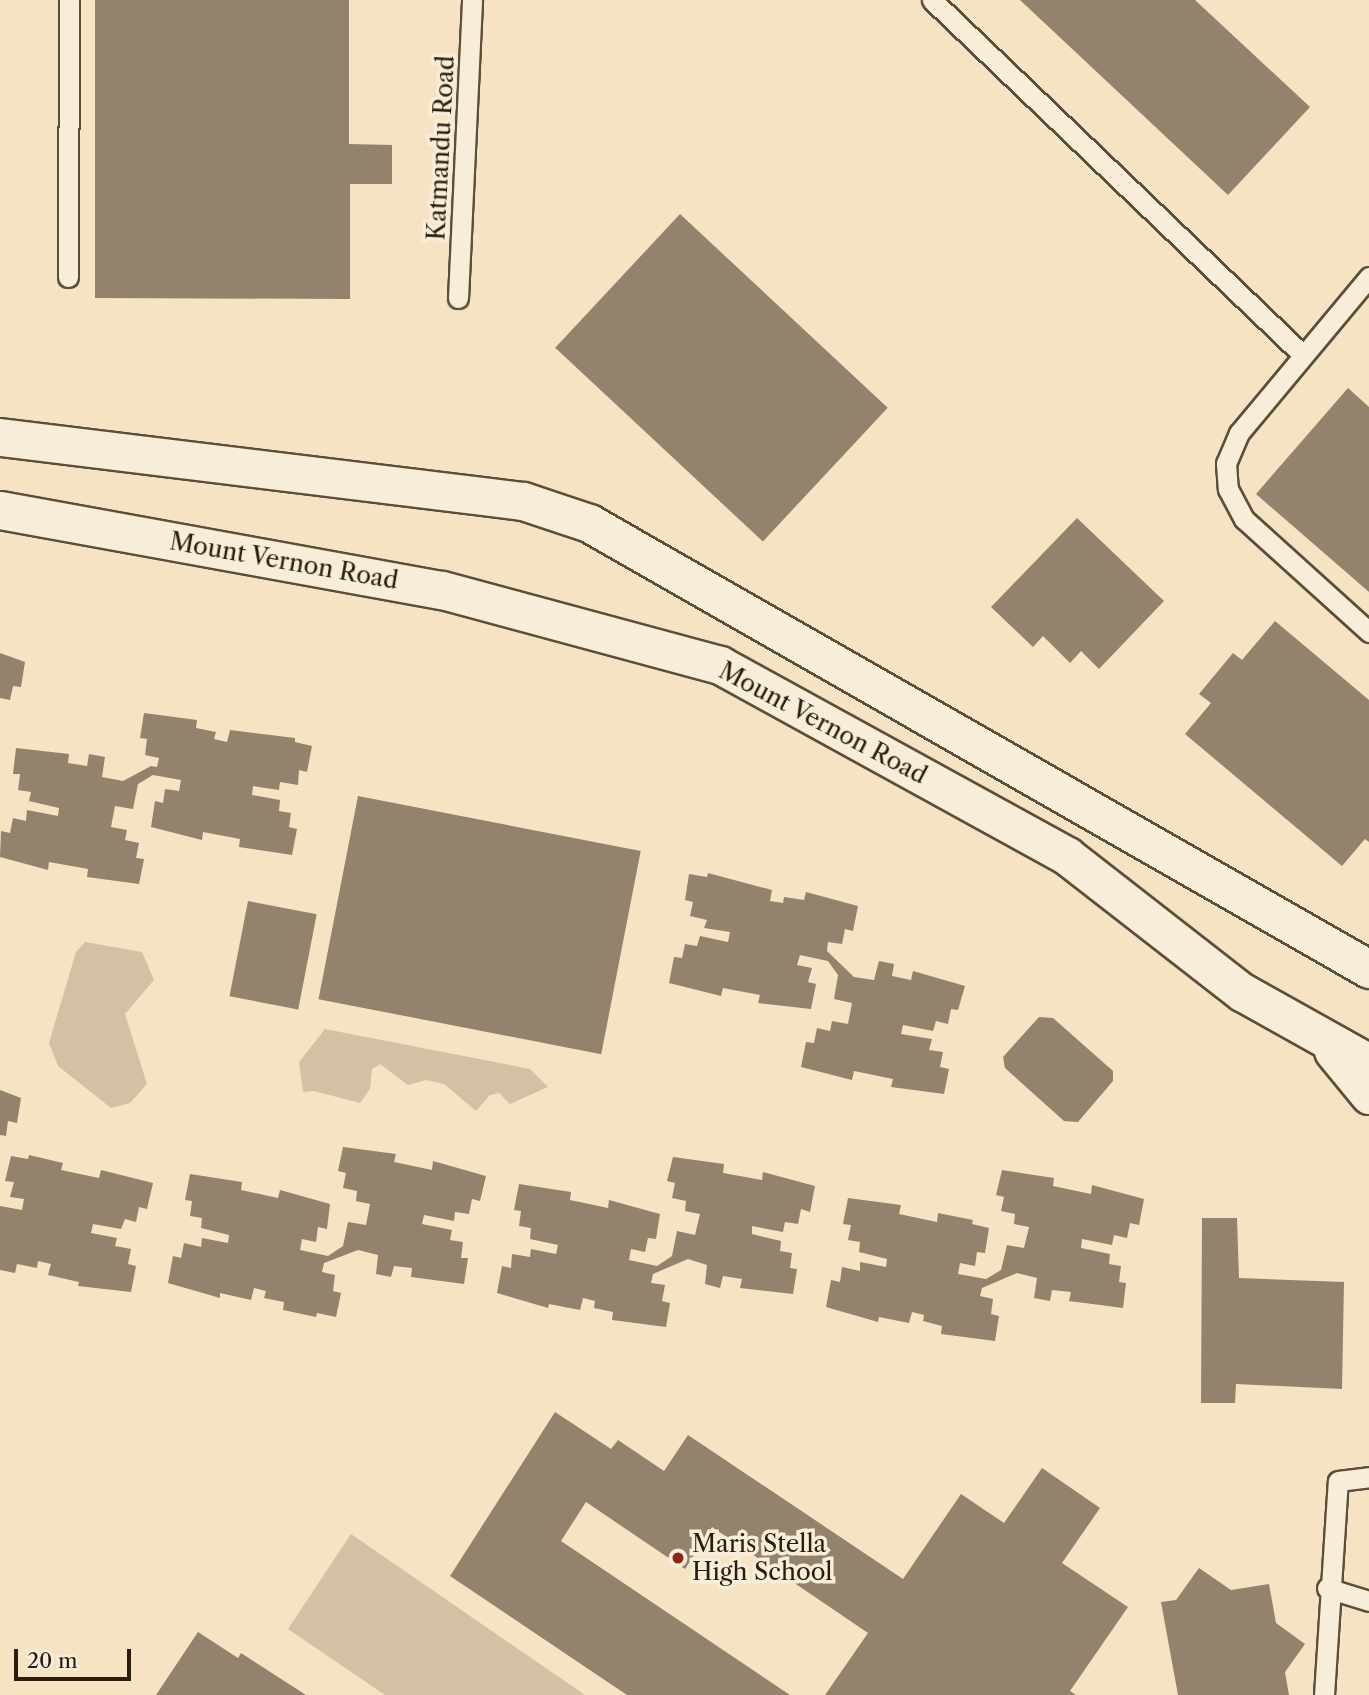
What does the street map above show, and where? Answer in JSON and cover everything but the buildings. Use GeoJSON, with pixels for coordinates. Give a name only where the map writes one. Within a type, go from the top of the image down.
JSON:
{"type":"FeatureCollection","features":[{"type":"Feature","properties":{"kind":"street"},"geometry":{"type":"LineString","coordinates":[[0,437],[523,501],[589,523],[1369,969]]}},
{"type":"Feature","properties":{"kind":"street","name":"Mount Vernon Road"},"geometry":{"type":"LineString","coordinates":[[0,510],[442,590],[720,665],[1067,856],[1242,992],[1369,1063]]}},
{"type":"Feature","properties":{"kind":"street"},"geometry":{"type":"LineString","coordinates":[[720,665],[743,610]]}},
{"type":"Feature","properties":{"kind":"street"},"geometry":{"type":"LineString","coordinates":[[1318,1035],[1369,1095]]}},
{"type":"Feature","properties":{"kind":"lane"},"geometry":{"type":"LineString","coordinates":[[68,276],[69,0]]}},
{"type":"Feature","properties":{"kind":"lane","name":"Katmandu Road"},"geometry":{"type":"LineString","coordinates":[[458,298],[472,0]]}},
{"type":"Feature","properties":{"kind":"lane"},"geometry":{"type":"LineString","coordinates":[[932,0],[1303,355]]}},
{"type":"Feature","properties":{"kind":"lane"},"geometry":{"type":"LineString","coordinates":[[1369,278],[1239,433],[1226,463],[1227,489],[1244,519],[1369,632]]}},
{"type":"Feature","properties":{"kind":"lane"},"geometry":{"type":"LineString","coordinates":[[1324,1695],[1327,1588],[1338,1481],[1369,1477]]}},
{"type":"Feature","properties":{"kind":"lane"},"geometry":{"type":"LineString","coordinates":[[1327,1588],[1369,1601]]}},
{"type":"Feature","properties":{"kind":"shaded area"},"geometry":{"type":"Polygon","coordinates":[[[85,942],[142,952],[154,980],[125,1014],[147,1084],[130,1103],[111,1108],[58,1066],[49,1043],[76,952],[85,942]]]}},
{"type":"Feature","properties":{"kind":"shaded area"},"geometry":{"type":"Polygon","coordinates":[[[325,1029],[530,1069],[548,1087],[510,1104],[499,1093],[490,1095],[476,1111],[444,1084],[426,1080],[408,1085],[380,1064],[372,1069],[370,1089],[360,1103],[314,1091],[303,1092],[299,1062],[325,1029]]]}},
{"type":"Feature","properties":{"kind":"shaded area"},"geometry":{"type":"Polygon","coordinates":[[[351,1534],[585,1695],[385,1695],[288,1629],[351,1534]]]}},
{"type":"Feature","properties":{"kind":"place","name":"Maris Stella High School"},"geometry":{"type":"Point","coordinates":[678,1558]}}]}
